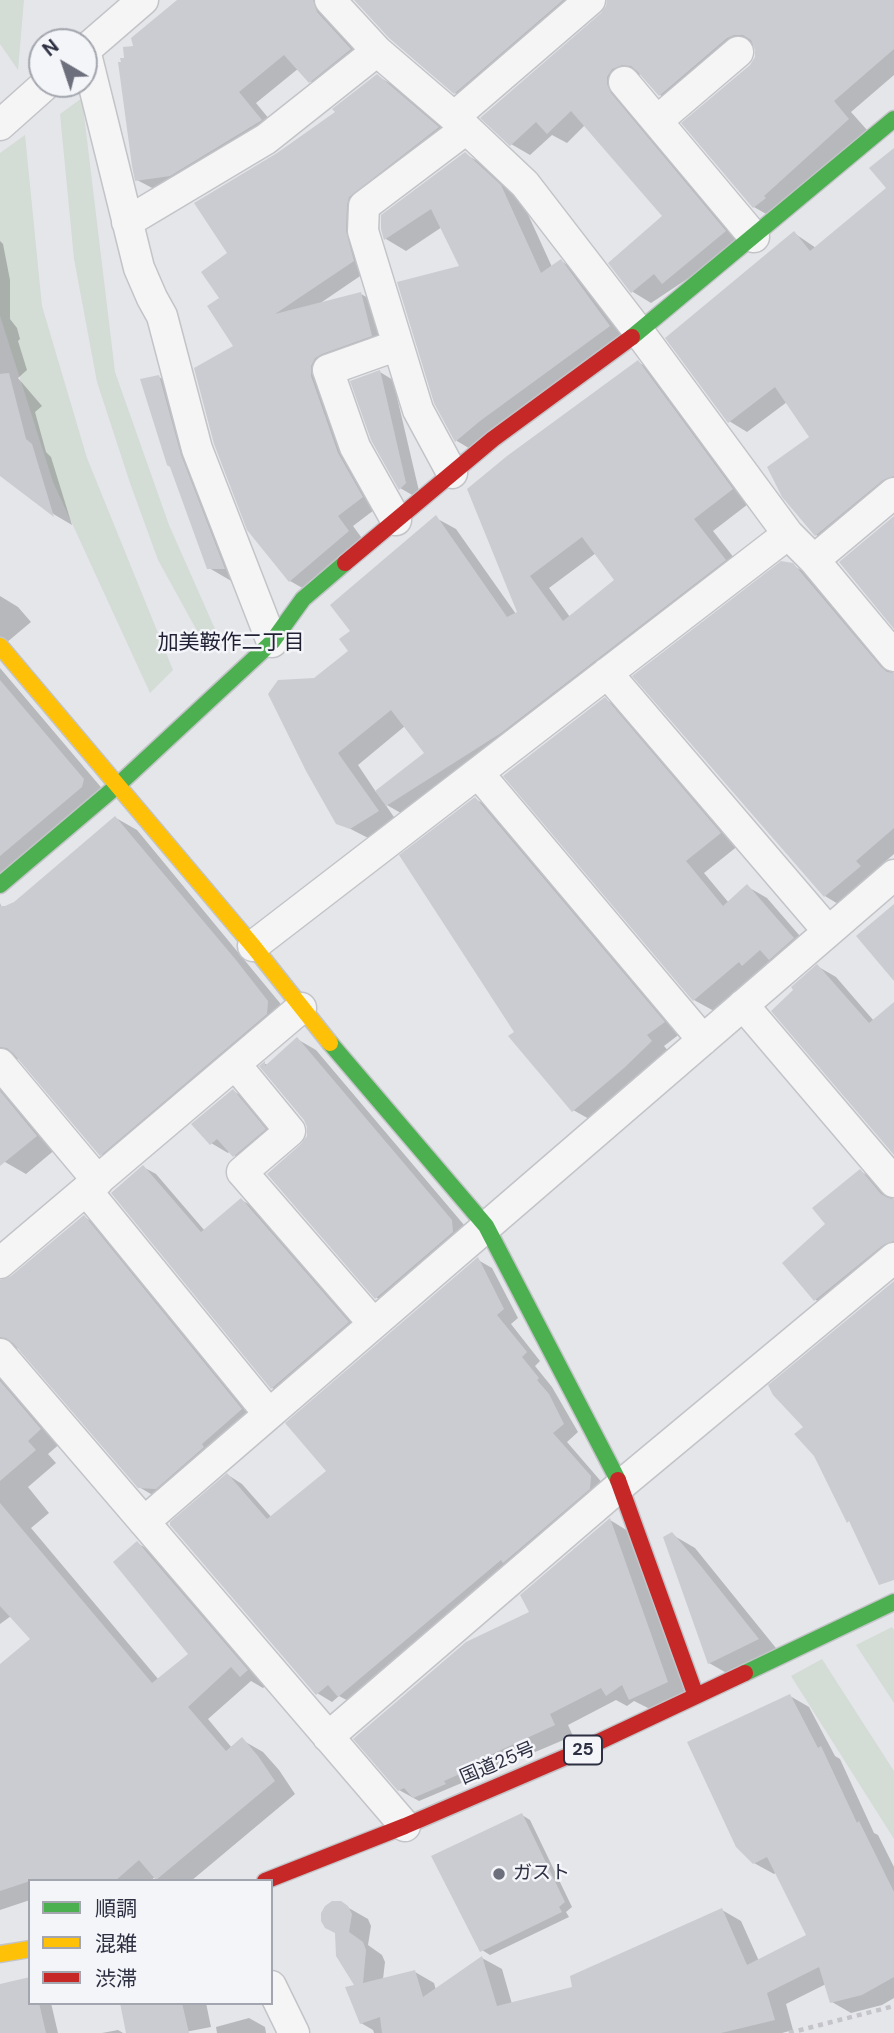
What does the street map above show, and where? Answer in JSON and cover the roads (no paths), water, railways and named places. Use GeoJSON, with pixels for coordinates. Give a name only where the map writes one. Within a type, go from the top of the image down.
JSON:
{"type":"FeatureCollection","features":[{"type":"Feature","properties":{"kind":"main road"},"geometry":{"type":"LineString","coordinates":[[0,885],[118,785],[272,642],[303,598],[493,439],[639,332],[894,119]]}},
{"type":"Feature","properties":{"kind":"main road"},"geometry":{"type":"LineString","coordinates":[[0,646],[486,1226],[621,1485],[696,1696]]}},
{"type":"Feature","properties":{"kind":"main road","name":"国道25号"},"geometry":{"type":"LineString","coordinates":[[270,1879],[405,1826],[575,1753],[894,1602]]}},
{"type":"Feature","properties":{"kind":"main road"},"geometry":{"type":"LineString","coordinates":[[0,1954],[28,1950]]}},
{"type":"Feature","properties":{"kind":"street"},"geometry":{"type":"LineString","coordinates":[[98,39],[143,0]]}},
{"type":"Feature","properties":{"kind":"street"},"geometry":{"type":"LineString","coordinates":[[330,0],[377,51],[525,184],[639,332],[788,534],[814,560],[894,656]]}},
{"type":"Feature","properties":{"kind":"street"},"geometry":{"type":"LineString","coordinates":[[452,473],[418,410],[363,231],[364,206],[460,123],[590,0]]}},
{"type":"Feature","properties":{"kind":"street"},"geometry":{"type":"LineString","coordinates":[[127,222],[267,139],[377,51]]}},
{"type":"Feature","properties":{"kind":"street"},"geometry":{"type":"LineString","coordinates":[[657,121],[738,52]]}},
{"type":"Feature","properties":{"kind":"street"},"geometry":{"type":"LineString","coordinates":[[624,82],[754,237]]}},
{"type":"Feature","properties":{"kind":"street"},"geometry":{"type":"LineString","coordinates":[[0,125],[30,98]]}},
{"type":"Feature","properties":{"kind":"street"},"geometry":{"type":"LineString","coordinates":[[97,98],[139,268],[162,316],[197,449],[272,642]]}},
{"type":"Feature","properties":{"kind":"street"},"geometry":{"type":"LineString","coordinates":[[396,520],[355,447],[328,370],[398,345]]}},
{"type":"Feature","properties":{"kind":"street"},"geometry":{"type":"LineString","coordinates":[[814,560],[894,493]]}},
{"type":"Feature","properties":{"kind":"street"},"geometry":{"type":"LineString","coordinates":[[253,946],[788,534]]}},
{"type":"Feature","properties":{"kind":"street"},"geometry":{"type":"LineString","coordinates":[[607,673],[828,931]]}},
{"type":"Feature","properties":{"kind":"street"},"geometry":{"type":"LineString","coordinates":[[478,773],[703,1040]]}},
{"type":"Feature","properties":{"kind":"street"},"geometry":{"type":"LineString","coordinates":[[144,1522],[894,875]]}},
{"type":"Feature","properties":{"kind":"street"},"geometry":{"type":"LineString","coordinates":[[743,1005],[894,1182]]}},
{"type":"Feature","properties":{"kind":"street"},"geometry":{"type":"LineString","coordinates":[[0,1264],[301,1008]]}},
{"type":"Feature","properties":{"kind":"street"},"geometry":{"type":"LineString","coordinates":[[0,1064],[269,1414]]}},
{"type":"Feature","properties":{"kind":"street"},"geometry":{"type":"LineString","coordinates":[[235,1064],[290,1131],[242,1172],[373,1323]]}},
{"type":"Feature","properties":{"kind":"street"},"geometry":{"type":"LineString","coordinates":[[328,1737],[621,1485],[894,1258]]}},
{"type":"Feature","properties":{"kind":"street"},"geometry":{"type":"LineString","coordinates":[[0,1354],[405,1826]]}},
{"type":"Feature","properties":{"kind":"street"},"geometry":{"type":"LineString","coordinates":[[273,1990],[294,2033]]}},
{"type":"Feature","properties":{"kind":"place","name":"ガスト"},"geometry":{"type":"Point","coordinates":[499,1874]}},
{"type":"Feature","properties":{"kind":"district","name":"加美鞍作二丁目"},"geometry":{"type":"Point","coordinates":[231,643]}}]}
